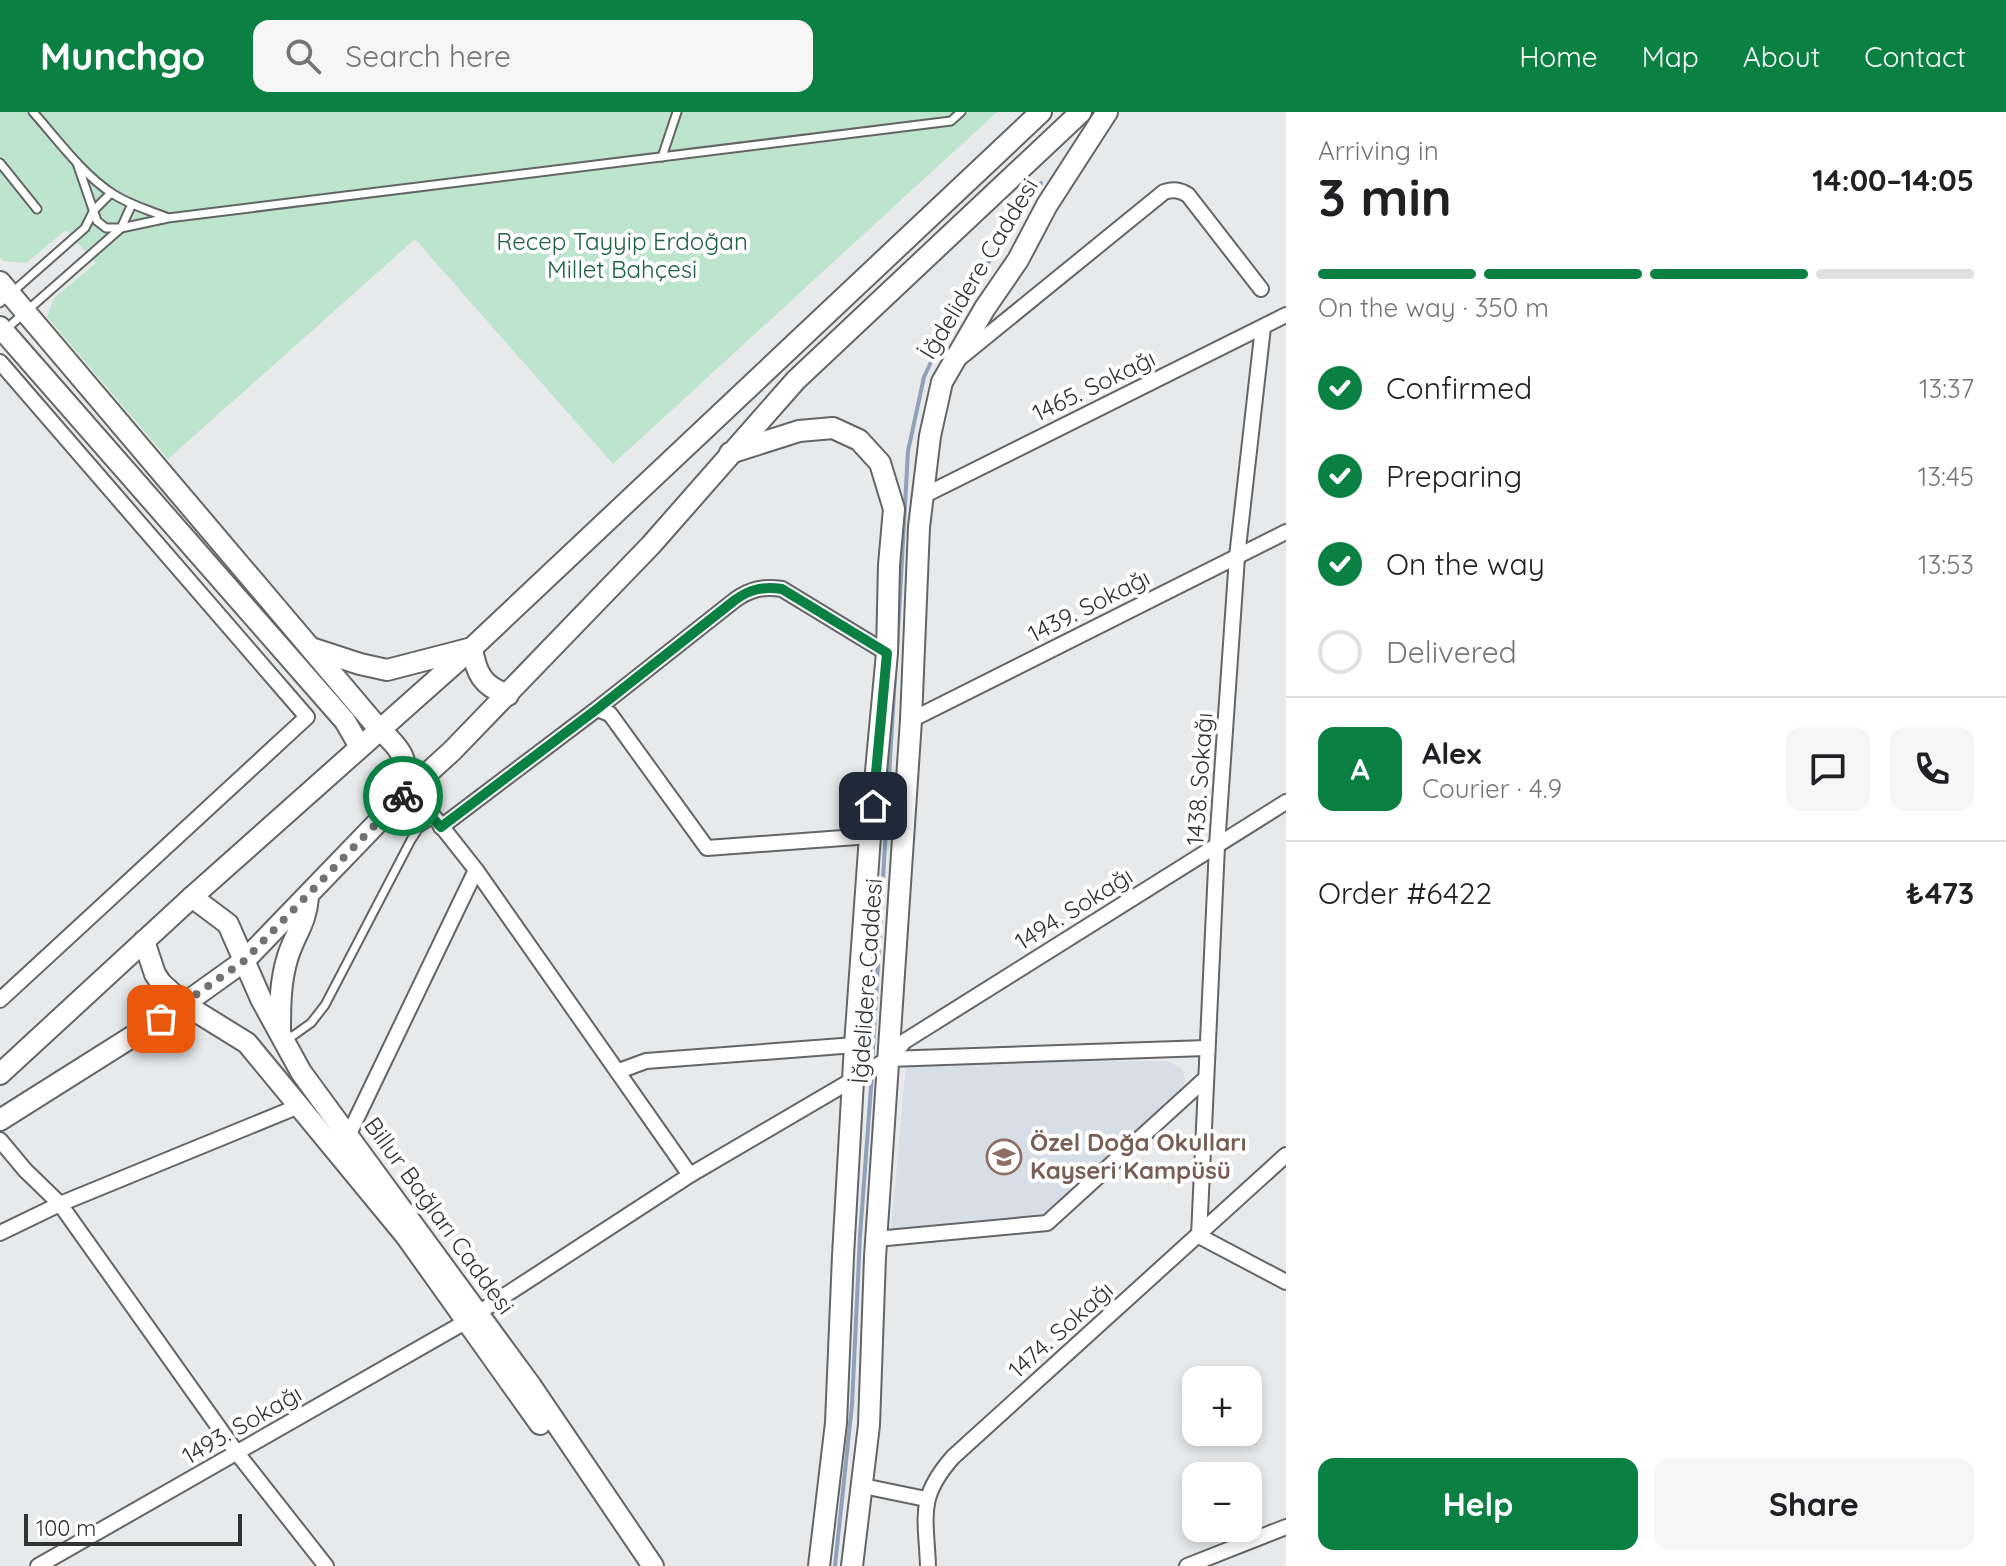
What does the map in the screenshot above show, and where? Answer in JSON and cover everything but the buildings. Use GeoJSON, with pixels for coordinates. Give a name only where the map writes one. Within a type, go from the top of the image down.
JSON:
{"type":"FeatureCollection","features":[{"type":"Feature","properties":{"kind":"street"},"geometry":{"type":"LineString","coordinates":[[0,1074],[192,897],[472,648],[1041,112]]}},
{"type":"Feature","properties":{"kind":"street"},"geometry":{"type":"LineString","coordinates":[[0,1120],[184,1004],[244,961],[407,792],[508,695],[651,545],[796,380],[1081,112]]}},
{"type":"Feature","properties":{"kind":"street","name":"İğdelidere Caddesi"},"geometry":{"type":"LineString","coordinates":[[852,1566],[863,1486],[871,1387],[886,1060],[911,720],[921,497],[936,406],[942,382],[1107,112]]}},
{"type":"Feature","properties":{"kind":"street"},"geometry":{"type":"LineString","coordinates":[[952,365],[1164,192],[1171,190],[1188,195],[1261,289]]}},
{"type":"Feature","properties":{"kind":"street"},"geometry":{"type":"LineString","coordinates":[[3,293],[26,312],[402,753],[406,762],[407,792],[438,822],[476,870],[690,1175]]}},
{"type":"Feature","properties":{"kind":"street","name":"1465. Sokağı"},"geometry":{"type":"LineString","coordinates":[[921,497],[1286,315]]}},
{"type":"Feature","properties":{"kind":"street","name":"1438. Sokağı"},"geometry":{"type":"LineString","coordinates":[[1199,1236],[1217,846],[1237,557],[1263,327]]}},
{"type":"Feature","properties":{"kind":"street"},"geometry":{"type":"LineString","coordinates":[[2,329],[345,721],[360,747]]}},
{"type":"Feature","properties":{"kind":"street"},"geometry":{"type":"LineString","coordinates":[[0,362],[307,717],[0,1000]]}},
{"type":"Feature","properties":{"kind":"street","name":"İğdelidere Caddesi"},"geometry":{"type":"LineString","coordinates":[[730,453],[799,431],[833,428],[859,440],[880,463],[894,509],[887,653],[855,1045],[860,1074],[843,1256],[836,1423],[819,1566]]}},
{"type":"Feature","properties":{"kind":"street","name":"1439. Sokağı"},"geometry":{"type":"LineString","coordinates":[[911,720],[1286,532]]}},
{"type":"Feature","properties":{"kind":"street"},"geometry":{"type":"LineString","coordinates":[[438,822],[597,709],[735,600],[753,590],[763,587],[782,589],[887,653]]}},
{"type":"Feature","properties":{"kind":"street"},"geometry":{"type":"LineString","coordinates":[[312,648],[387,670],[472,648]]}},
{"type":"Feature","properties":{"kind":"street"},"geometry":{"type":"LineString","coordinates":[[472,648],[477,673],[482,680],[508,695]]}},
{"type":"Feature","properties":{"kind":"street"},"geometry":{"type":"LineString","coordinates":[[597,709],[610,714],[707,848],[870,836]]}},
{"type":"Feature","properties":{"kind":"street","name":"1494. Sokağı"},"geometry":{"type":"LineString","coordinates":[[886,1060],[905,1041],[1286,802]]}},
{"type":"Feature","properties":{"kind":"street"},"geometry":{"type":"LineString","coordinates":[[348,1136],[476,870]]}},
{"type":"Feature","properties":{"kind":"street"},"geometry":{"type":"LineString","coordinates":[[282,1036],[283,974],[306,916],[308,896]]}},
{"type":"Feature","properties":{"kind":"street","name":"Billur Bağları Caddesi"},"geometry":{"type":"LineString","coordinates":[[192,897],[228,924],[261,999],[301,1072],[417,1226],[472,1317],[636,1566]]}},
{"type":"Feature","properties":{"kind":"street","name":"Billur Bağları Caddesi"},"geometry":{"type":"LineString","coordinates":[[144,941],[155,974],[184,1004],[247,1043],[531,1386],[653,1566]]}},
{"type":"Feature","properties":{"kind":"street"},"geometry":{"type":"LineString","coordinates":[[619,1071],[646,1061],[855,1045]]}},
{"type":"Feature","properties":{"kind":"street"},"geometry":{"type":"LineString","coordinates":[[472,1317],[690,1175],[886,1060],[1206,1048]]}},
{"type":"Feature","properties":{"kind":"street"},"geometry":{"type":"LineString","coordinates":[[876,1239],[1047,1223],[1205,1079]]}},
{"type":"Feature","properties":{"kind":"street"},"geometry":{"type":"LineString","coordinates":[[0,1233],[60,1204],[299,1106]]}},
{"type":"Feature","properties":{"kind":"street"},"geometry":{"type":"LineString","coordinates":[[0,1140],[60,1204],[237,1453],[326,1566]]}},
{"type":"Feature","properties":{"kind":"street","name":"1474. Sokağı"},"geometry":{"type":"LineString","coordinates":[[926,1499],[936,1476],[953,1457],[1286,1155]]}},
{"type":"Feature","properties":{"kind":"street"},"geometry":{"type":"LineString","coordinates":[[1199,1236],[1286,1282]]}},
{"type":"Feature","properties":{"kind":"street","name":"1493. Sokağı"},"geometry":{"type":"LineString","coordinates":[[38,1566],[472,1317]]}},
{"type":"Feature","properties":{"kind":"street"},"geometry":{"type":"LineString","coordinates":[[863,1486],[926,1499],[928,1566]]}},
{"type":"Feature","properties":{"kind":"street"},"geometry":{"type":"LineString","coordinates":[[1187,1566],[1286,1527]]}},
{"type":"Feature","properties":{"kind":"lane"},"geometry":{"type":"LineString","coordinates":[[33,112],[77,163],[111,193],[168,218]]}},
{"type":"Feature","properties":{"kind":"lane"},"geometry":{"type":"LineString","coordinates":[[662,157],[677,112]]}},
{"type":"Feature","properties":{"kind":"lane"},"geometry":{"type":"LineString","coordinates":[[77,163],[97,221],[106,228],[121,228],[168,218],[951,121],[961,112]]}},
{"type":"Feature","properties":{"kind":"lane"},"geometry":{"type":"LineString","coordinates":[[0,163],[37,209]]}},
{"type":"Feature","properties":{"kind":"lane"},"geometry":{"type":"LineString","coordinates":[[3,293],[85,228],[94,210],[111,193]]}},
{"type":"Feature","properties":{"kind":"lane"},"geometry":{"type":"LineString","coordinates":[[2,329],[26,312],[121,228],[132,204]]}},
{"type":"Feature","properties":{"kind":"lane"},"geometry":{"type":"LineString","coordinates":[[282,1036],[311,1023],[325,1005],[411,840],[418,829],[438,822]]}},
{"type":"Feature","properties":{"kind":"shaded area","name":"Özel Doğa Okulları Kayseri Kampüsü"},"geometry":{"type":"Polygon","coordinates":[[[1168,1061],[1182,1069],[1184,1088],[1043,1218],[891,1231],[906,1063],[1168,1061]]]}},
{"type":"Feature","properties":{"kind":"green space","name":"Recep Tayyip Erdoğan Millet Bahçesi"},"geometry":{"type":"Polygon","coordinates":[[[0,112],[997,112],[613,464],[415,239],[168,459],[47,317],[54,298],[96,263],[66,230],[26,263],[3,261],[0,257],[0,112]]]}},
{"type":"Feature","properties":{"kind":"waterway"},"geometry":{"type":"LineString","coordinates":[[897,650],[908,451],[924,377],[951,319],[1041,183]]}},
{"type":"Feature","properties":{"kind":"waterway"},"geometry":{"type":"LineString","coordinates":[[872,1065],[896,659]]}},
{"type":"Feature","properties":{"kind":"waterway"},"geometry":{"type":"LineString","coordinates":[[835,1566],[852,1405],[872,1074]]}},
{"type":"Feature","properties":{"kind":"way so far"},"geometry":{"type":"LineString","coordinates":[[161,1019],[244,961],[403,796]]}},
{"type":"Feature","properties":{"kind":"place","name":"Özel Doğa Okulları Kayseri Kampüsü"},"geometry":{"type":"Point","coordinates":[1004,1157]}},
{"type":"Feature","properties":{"kind":"route"},"geometry":{"type":"LineString","coordinates":[[403,796],[407,792],[441,827],[735,600],[753,590],[773,587],[782,589],[887,653],[873,806]]}}]}
